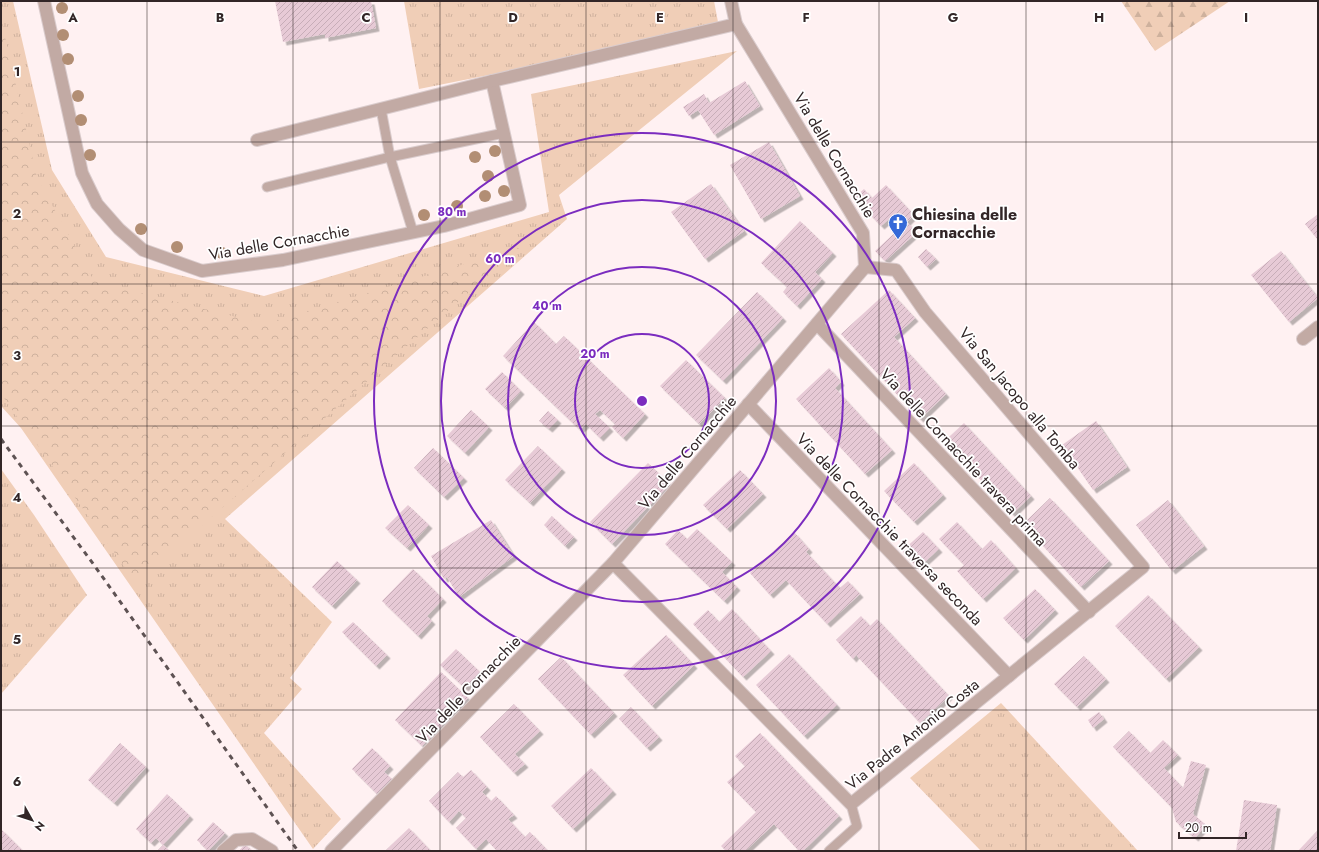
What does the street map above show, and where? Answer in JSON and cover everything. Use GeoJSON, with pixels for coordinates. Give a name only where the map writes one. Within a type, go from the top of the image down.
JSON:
{"type":"FeatureCollection","features":[{"type":"Feature","properties":{"kind":"street","name":"Via delle Cornacchie"},"geometry":{"type":"LineString","coordinates":[[44,1],[82,173],[97,204],[120,229],[143,250],[202,271],[283,260],[444,226],[520,205],[492,81]]}},
{"type":"Feature","properties":{"kind":"street","name":"Via delle Cornacchie"},"geometry":{"type":"LineString","coordinates":[[331,851],[613,564],[865,267],[863,233],[736,24],[732,1]]}},
{"type":"Feature","properties":{"kind":"street"},"geometry":{"type":"LineString","coordinates":[[257,140],[492,81],[736,24]]}},
{"type":"Feature","properties":{"kind":"street","name":"Via San Jacopo alla Tomba"},"geometry":{"type":"LineString","coordinates":[[865,267],[896,270],[925,312],[1143,567]]}},
{"type":"Feature","properties":{"kind":"street","name":"Via delle Cornacchie travera prima"},"geometry":{"type":"LineString","coordinates":[[816,324],[1088,612]]}},
{"type":"Feature","properties":{"kind":"street"},"geometry":{"type":"LineString","coordinates":[[1303,339],[1318,327]]}},
{"type":"Feature","properties":{"kind":"street","name":"Via delle Cornacchie traversa seconda"},"geometry":{"type":"LineString","coordinates":[[748,404],[1009,676]]}},
{"type":"Feature","properties":{"kind":"street","name":"Via Padre Antonio Costa"},"geometry":{"type":"LineString","coordinates":[[613,564],[851,804],[1143,567]]}},
{"type":"Feature","properties":{"kind":"street"},"geometry":{"type":"LineString","coordinates":[[223,851],[236,840],[252,839],[272,851]]}},
{"type":"Feature","properties":{"kind":"lane"},"geometry":{"type":"LineString","coordinates":[[381,109],[390,157],[413,232]]}},
{"type":"Feature","properties":{"kind":"lane"},"geometry":{"type":"LineString","coordinates":[[267,187],[390,157],[504,133]]}},
{"type":"Feature","properties":{"kind":"lane"},"geometry":{"type":"LineString","coordinates":[[828,851],[857,826],[851,804]]}},
{"type":"Feature","properties":{"kind":"green space"},"geometry":{"type":"Polygon","coordinates":[[[1,1],[13,1],[52,170],[106,257],[264,296],[549,212],[531,94],[737,51],[559,195],[567,219],[225,519],[332,622],[290,678],[302,689],[264,733],[341,819],[313,849],[21,428],[1,406],[1,1]]]}},
{"type":"Feature","properties":{"kind":"green space"},"geometry":{"type":"Polygon","coordinates":[[[404,1],[714,1],[718,22],[524,68],[419,89],[404,1]]]}},
{"type":"Feature","properties":{"kind":"green space"},"geometry":{"type":"Polygon","coordinates":[[[1121,1],[1230,1],[1155,51],[1121,1]]]}},
{"type":"Feature","properties":{"kind":"green space"},"geometry":{"type":"Polygon","coordinates":[[[1,19],[37,178],[94,281],[264,324],[521,247],[136,583],[1,394],[1,19]]]}},
{"type":"Feature","properties":{"kind":"green space"},"geometry":{"type":"Polygon","coordinates":[[[1,469],[34,515],[87,595],[1,694],[1,469]]]}},
{"type":"Feature","properties":{"kind":"green space"},"geometry":{"type":"Polygon","coordinates":[[[1001,703],[1138,851],[981,851],[910,778],[1001,703]]]}},
{"type":"Feature","properties":{"kind":"building"},"geometry":{"type":"Polygon","coordinates":[[[275,1],[371,1],[376,28],[325,38],[325,34],[283,42],[275,1]]]}},
{"type":"Feature","properties":{"kind":"building"},"geometry":{"type":"Polygon","coordinates":[[[745,81],[760,106],[714,135],[698,110],[689,116],[683,107],[704,94],[709,103],[745,81]]]}},
{"type":"Feature","properties":{"kind":"building"},"geometry":{"type":"Polygon","coordinates":[[[769,142],[800,196],[761,219],[730,165],[769,142]]]}},
{"type":"Feature","properties":{"kind":"building"},"geometry":{"type":"Polygon","coordinates":[[[711,184],[744,231],[705,259],[671,212],[711,184]]]}},
{"type":"Feature","properties":{"kind":"building"},"geometry":{"type":"Polygon","coordinates":[[[886,185],[914,215],[907,222],[917,232],[885,261],[875,251],[900,228],[890,218],[881,226],[854,198],[864,189],[872,198],[886,185]]]}},
{"type":"Feature","properties":{"kind":"building"},"geometry":{"type":"Polygon","coordinates":[[[1318,214],[1318,240],[1305,224],[1318,214]]]}},
{"type":"Feature","properties":{"kind":"building"},"geometry":{"type":"Polygon","coordinates":[[[800,221],[833,253],[815,272],[822,279],[797,306],[783,292],[787,287],[761,263],[800,221]]]}},
{"type":"Feature","properties":{"kind":"building"},"geometry":{"type":"Polygon","coordinates":[[[926,249],[936,259],[927,267],[918,257],[926,249]]]}},
{"type":"Feature","properties":{"kind":"building"},"geometry":{"type":"Polygon","coordinates":[[[1281,251],[1318,298],[1289,322],[1251,275],[1281,251]]]}},
{"type":"Feature","properties":{"kind":"building"},"geometry":{"type":"Polygon","coordinates":[[[889,290],[915,318],[894,337],[946,394],[920,419],[841,334],[889,290]]]}},
{"type":"Feature","properties":{"kind":"building"},"geometry":{"type":"Polygon","coordinates":[[[757,292],[783,318],[723,381],[696,355],[757,292]]]}},
{"type":"Feature","properties":{"kind":"building"},"geometry":{"type":"Polygon","coordinates":[[[534,322],[556,344],[564,336],[645,414],[623,438],[612,427],[615,424],[600,410],[595,414],[610,428],[600,438],[586,424],[580,430],[503,356],[534,322]]]}},
{"type":"Feature","properties":{"kind":"building"},"geometry":{"type":"Polygon","coordinates":[[[686,360],[725,398],[699,424],[660,386],[686,360]]]}},
{"type":"Feature","properties":{"kind":"building"},"geometry":{"type":"Polygon","coordinates":[[[829,368],[841,382],[835,388],[892,450],[865,474],[796,399],[829,368]]]}},
{"type":"Feature","properties":{"kind":"building"},"geometry":{"type":"Polygon","coordinates":[[[502,372],[521,391],[505,408],[485,389],[502,372]]]}},
{"type":"Feature","properties":{"kind":"building"},"geometry":{"type":"Polygon","coordinates":[[[471,410],[489,427],[465,453],[447,436],[471,410]]]}},
{"type":"Feature","properties":{"kind":"building"},"geometry":{"type":"Polygon","coordinates":[[[548,411],[558,420],[549,429],[539,421],[548,411]]]}},
{"type":"Feature","properties":{"kind":"building"},"geometry":{"type":"Polygon","coordinates":[[[1096,421],[1127,467],[1093,490],[1062,445],[1096,421]]]}},
{"type":"Feature","properties":{"kind":"building"},"geometry":{"type":"Polygon","coordinates":[[[964,423],[1031,496],[1012,514],[945,441],[964,423]]]}},
{"type":"Feature","properties":{"kind":"building"},"geometry":{"type":"Polygon","coordinates":[[[538,446],[562,469],[530,503],[505,480],[538,446]]]}},
{"type":"Feature","properties":{"kind":"building"},"geometry":{"type":"Polygon","coordinates":[[[433,448],[464,478],[444,497],[414,468],[433,448]]]}},
{"type":"Feature","properties":{"kind":"building"},"geometry":{"type":"Polygon","coordinates":[[[648,463],[670,484],[612,544],[590,522],[648,463]]]}},
{"type":"Feature","properties":{"kind":"building"},"geometry":{"type":"Polygon","coordinates":[[[914,463],[943,495],[914,522],[884,491],[914,463]]]}},
{"type":"Feature","properties":{"kind":"building"},"geometry":{"type":"Polygon","coordinates":[[[740,470],[763,494],[727,529],[703,505],[740,470]]]}},
{"type":"Feature","properties":{"kind":"building"},"geometry":{"type":"Polygon","coordinates":[[[1050,498],[1109,561],[1081,587],[1023,524],[1050,498]]]}},
{"type":"Feature","properties":{"kind":"building"},"geometry":{"type":"Polygon","coordinates":[[[1168,500],[1204,546],[1172,571],[1136,525],[1168,500]]]}},
{"type":"Feature","properties":{"kind":"building"},"geometry":{"type":"Polygon","coordinates":[[[408,505],[429,525],[407,548],[385,528],[408,505]]]}},
{"type":"Feature","properties":{"kind":"building"},"geometry":{"type":"Polygon","coordinates":[[[552,516],[574,537],[565,546],[544,525],[552,516]]]}},
{"type":"Feature","properties":{"kind":"building"},"geometry":{"type":"Polygon","coordinates":[[[491,520],[514,556],[459,597],[447,577],[444,579],[431,556],[491,520]]]}},
{"type":"Feature","properties":{"kind":"building"},"geometry":{"type":"Polygon","coordinates":[[[957,522],[982,549],[991,540],[1016,568],[983,599],[957,571],[964,565],[939,539],[957,522]]]}},
{"type":"Feature","properties":{"kind":"building"},"geometry":{"type":"Polygon","coordinates":[[[697,529],[732,562],[722,572],[737,587],[724,601],[665,544],[678,530],[687,539],[697,529]]]}},
{"type":"Feature","properties":{"kind":"building"},"geometry":{"type":"Polygon","coordinates":[[[794,532],[809,549],[806,552],[840,588],[848,581],[860,594],[827,624],[786,580],[770,595],[750,573],[794,532]]]}},
{"type":"Feature","properties":{"kind":"building"},"geometry":{"type":"Polygon","coordinates":[[[923,532],[939,549],[918,568],[902,551],[923,532]]]}},
{"type":"Feature","properties":{"kind":"building"},"geometry":{"type":"Polygon","coordinates":[[[337,561],[357,580],[332,606],[312,587],[337,561]]]}},
{"type":"Feature","properties":{"kind":"building"},"geometry":{"type":"Polygon","coordinates":[[[413,569],[443,599],[427,616],[432,621],[418,636],[382,601],[413,569]]]}},
{"type":"Feature","properties":{"kind":"building"},"geometry":{"type":"Polygon","coordinates":[[[1035,589],[1055,610],[1024,640],[1003,618],[1035,589]]]}},
{"type":"Feature","properties":{"kind":"building"},"geometry":{"type":"Polygon","coordinates":[[[1148,595],[1199,647],[1166,679],[1115,626],[1148,595]]]}},
{"type":"Feature","properties":{"kind":"building"},"geometry":{"type":"Polygon","coordinates":[[[732,609],[771,651],[743,677],[693,624],[708,610],[719,622],[732,609]]]}},
{"type":"Feature","properties":{"kind":"building"},"geometry":{"type":"Polygon","coordinates":[[[861,616],[870,626],[877,619],[949,696],[920,723],[856,655],[853,659],[836,640],[861,616]]]}},
{"type":"Feature","properties":{"kind":"building"},"geometry":{"type":"Polygon","coordinates":[[[353,622],[387,655],[376,666],[342,632],[353,622]]]}},
{"type":"Feature","properties":{"kind":"building"},"geometry":{"type":"Polygon","coordinates":[[[666,635],[694,665],[652,706],[623,675],[666,635]]]}},
{"type":"Feature","properties":{"kind":"building"},"geometry":{"type":"Polygon","coordinates":[[[456,649],[480,672],[465,688],[440,665],[456,649]]]}},
{"type":"Feature","properties":{"kind":"building"},"geometry":{"type":"Polygon","coordinates":[[[789,654],[837,705],[804,736],[756,685],[789,654]]]}},
{"type":"Feature","properties":{"kind":"building"},"geometry":{"type":"Polygon","coordinates":[[[1084,656],[1106,679],[1077,707],[1054,684],[1084,656]]]}},
{"type":"Feature","properties":{"kind":"building"},"geometry":{"type":"Polygon","coordinates":[[[561,657],[614,713],[591,735],[538,679],[561,657]]]}},
{"type":"Feature","properties":{"kind":"building"},"geometry":{"type":"Polygon","coordinates":[[[441,672],[468,698],[422,746],[395,720],[441,672]]]}},
{"type":"Feature","properties":{"kind":"building"},"geometry":{"type":"Polygon","coordinates":[[[514,704],[540,731],[515,754],[525,764],[514,773],[480,737],[514,704]]]}},
{"type":"Feature","properties":{"kind":"building"},"geometry":{"type":"Polygon","coordinates":[[[631,707],[659,737],[647,748],[619,719],[631,707]]]}},
{"type":"Feature","properties":{"kind":"building"},"geometry":{"type":"Polygon","coordinates":[[[1099,712],[1104,719],[1093,728],[1088,720],[1099,712]]]}},
{"type":"Feature","properties":{"kind":"building"},"geometry":{"type":"Polygon","coordinates":[[[1129,731],[1150,753],[1163,740],[1178,755],[1164,768],[1183,788],[1191,761],[1206,765],[1193,814],[1206,825],[1195,838],[1176,822],[1172,808],[1113,747],[1129,731]]]}},
{"type":"Feature","properties":{"kind":"building"},"geometry":{"type":"Polygon","coordinates":[[[760,733],[839,816],[803,851],[799,851],[774,824],[745,851],[726,851],[721,846],[756,812],[727,782],[745,766],[735,756],[760,733]]]}},
{"type":"Feature","properties":{"kind":"building"},"geometry":{"type":"Polygon","coordinates":[[[120,743],[146,767],[114,803],[88,780],[120,743]]]}},
{"type":"Feature","properties":{"kind":"building"},"geometry":{"type":"Polygon","coordinates":[[[372,748],[390,766],[384,772],[392,779],[377,794],[352,769],[372,748]]]}},
{"type":"Feature","properties":{"kind":"building"},"geometry":{"type":"Polygon","coordinates":[[[591,768],[613,791],[573,829],[551,806],[591,768]]]}},
{"type":"Feature","properties":{"kind":"building"},"geometry":{"type":"Polygon","coordinates":[[[471,770],[487,787],[482,792],[491,801],[496,796],[514,815],[508,819],[525,837],[530,832],[548,851],[497,851],[486,839],[476,849],[456,828],[466,818],[459,811],[449,822],[429,801],[458,772],[463,777],[471,770]]]}},
{"type":"Feature","properties":{"kind":"building"},"geometry":{"type":"Polygon","coordinates":[[[167,794],[190,816],[163,845],[156,838],[151,843],[136,829],[167,794]]]}},
{"type":"Feature","properties":{"kind":"building"},"geometry":{"type":"Polygon","coordinates":[[[1244,800],[1277,805],[1270,851],[1236,851],[1244,800]]]}},
{"type":"Feature","properties":{"kind":"building"},"geometry":{"type":"Polygon","coordinates":[[[213,822],[225,833],[208,851],[197,840],[213,822]]]}},
{"type":"Feature","properties":{"kind":"building"},"geometry":{"type":"Polygon","coordinates":[[[409,828],[431,851],[385,851],[409,828]]]}},
{"type":"Feature","properties":{"kind":"building"},"geometry":{"type":"Polygon","coordinates":[[[1,829],[23,851],[1,851],[1,829]]]}},
{"type":"Feature","properties":{"kind":"building"},"geometry":{"type":"Polygon","coordinates":[[[1318,830],[1318,851],[1298,851],[1318,830]]]}},
{"type":"Feature","properties":{"kind":"building"},"geometry":{"type":"Polygon","coordinates":[[[245,844],[252,851],[239,851],[245,844]]]}},
{"type":"Feature","properties":{"kind":"building"},"geometry":{"type":"Polygon","coordinates":[[[163,845],[170,851],[157,851],[163,845]]]}},
{"type":"Feature","properties":{"kind":"railway"},"geometry":{"type":"LineString","coordinates":[[1,439],[94,565],[298,851]]}},
{"type":"Feature","properties":{"kind":"place","name":"Chiesina delle Cornacchie"},"geometry":{"type":"Point","coordinates":[898,240]}}]}
